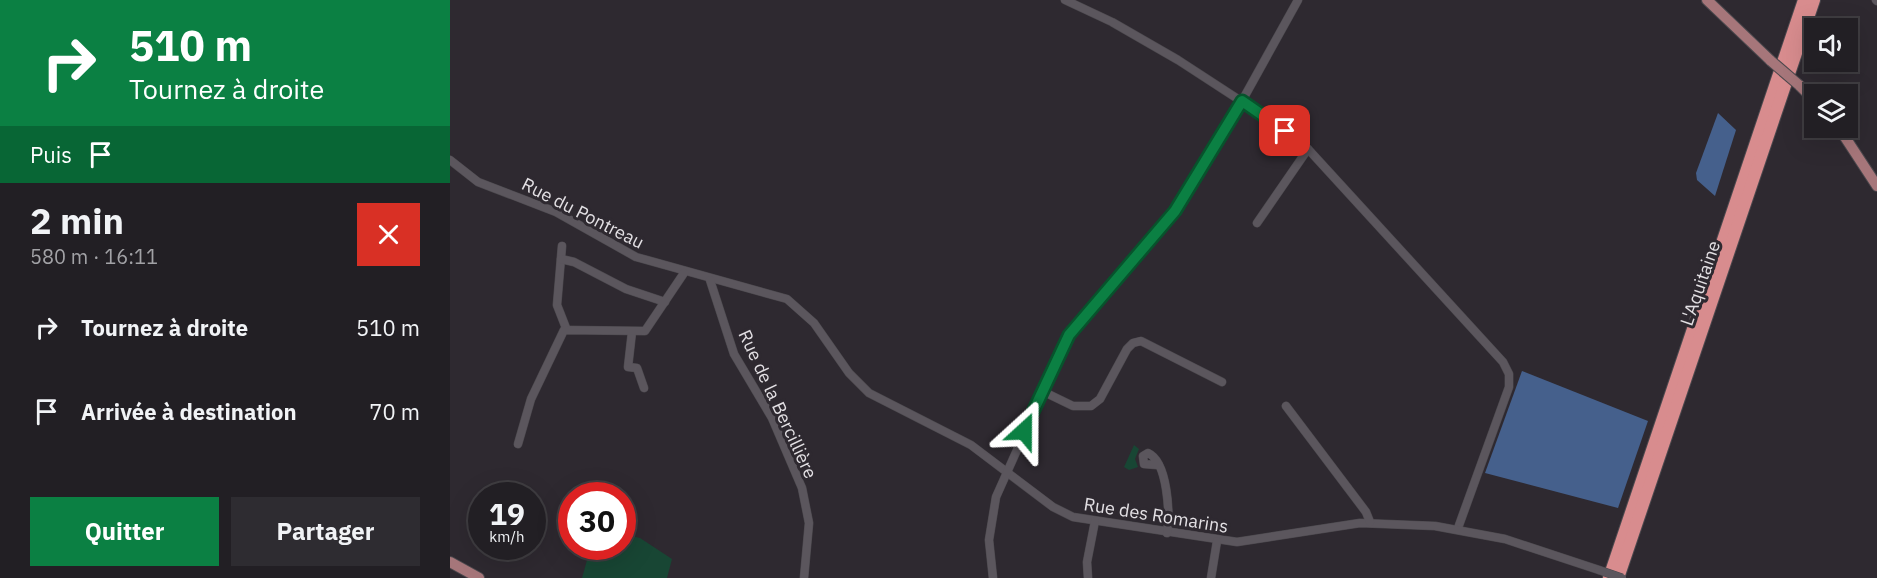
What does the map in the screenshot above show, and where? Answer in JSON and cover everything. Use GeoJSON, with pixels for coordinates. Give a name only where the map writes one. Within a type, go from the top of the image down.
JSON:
{"type":"FeatureCollection","features":[{"type":"Feature","properties":{"kind":"highway","name":"L'Aquitaine"},"geometry":{"type":"LineString","coordinates":[[1604,574],[1804,0]]}},
{"type":"Feature","properties":{"kind":"highway","name":"L'Aquitaine"},"geometry":{"type":"LineString","coordinates":[[1620,578],[1814,0]]}},
{"type":"Feature","properties":{"kind":"main road"},"geometry":{"type":"LineString","coordinates":[[1707,0],[1804,90]]}},
{"type":"Feature","properties":{"kind":"main road"},"geometry":{"type":"LineString","coordinates":[[1846,138],[1877,186]]}},
{"type":"Feature","properties":{"kind":"main road"},"geometry":{"type":"LineString","coordinates":[[450,562],[479,578]]}},
{"type":"Feature","properties":{"kind":"street"},"geometry":{"type":"LineString","coordinates":[[1065,0],[1134,35],[1242,101],[1308,149],[1507,368],[1509,387],[1458,528]]}},
{"type":"Feature","properties":{"kind":"street"},"geometry":{"type":"LineString","coordinates":[[993,578],[990,524],[996,497],[1042,392],[1076,325],[1175,211],[1242,101],[1298,0]]}},
{"type":"Feature","properties":{"kind":"street"},"geometry":{"type":"LineString","coordinates":[[1257,223],[1308,149]]}},
{"type":"Feature","properties":{"kind":"street","name":"Rue du Pontreau"},"geometry":{"type":"LineString","coordinates":[[450,160],[478,182],[556,212],[636,257],[710,280]]}},
{"type":"Feature","properties":{"kind":"street"},"geometry":{"type":"LineString","coordinates":[[562,246],[556,305],[566,328]]}},
{"type":"Feature","properties":{"kind":"street"},"geometry":{"type":"LineString","coordinates":[[561,259],[574,262],[626,289],[665,302]]}},
{"type":"Feature","properties":{"kind":"street"},"geometry":{"type":"LineString","coordinates":[[566,328],[632,332],[647,329],[684,273]]}},
{"type":"Feature","properties":{"kind":"street","name":"Rue des Romarins"},"geometry":{"type":"LineString","coordinates":[[710,280],[762,290],[787,299],[814,323],[849,373],[868,393],[964,442],[1060,511],[1095,521],[1217,541],[1248,542],[1370,522],[1458,528],[1505,539],[1620,578]]}},
{"type":"Feature","properties":{"kind":"street","name":"Rue de la Bercillière"},"geometry":{"type":"LineString","coordinates":[[710,280],[734,354],[775,424],[802,488],[809,524],[804,578]]}},
{"type":"Feature","properties":{"kind":"street"},"geometry":{"type":"LineString","coordinates":[[518,444],[531,399],[557,341],[566,328]]}},
{"type":"Feature","properties":{"kind":"street"},"geometry":{"type":"LineString","coordinates":[[632,332],[628,367],[638,368],[644,388]]}},
{"type":"Feature","properties":{"kind":"street"},"geometry":{"type":"LineString","coordinates":[[1042,392],[1078,407],[1091,406],[1100,399],[1127,349],[1133,343],[1141,341],[1222,382]]}},
{"type":"Feature","properties":{"kind":"street"},"geometry":{"type":"LineString","coordinates":[[1286,406],[1366,512],[1370,522]]}},
{"type":"Feature","properties":{"kind":"street"},"geometry":{"type":"LineString","coordinates":[[1157,465],[1169,501],[1167,533]]}},
{"type":"Feature","properties":{"kind":"street"},"geometry":{"type":"LineString","coordinates":[[1088,578],[1087,562],[1095,521]]}},
{"type":"Feature","properties":{"kind":"street"},"geometry":{"type":"LineString","coordinates":[[1211,578],[1217,541]]}},
{"type":"Feature","properties":{"kind":"green space"},"geometry":{"type":"Polygon","coordinates":[[[1134,445],[1139,449],[1135,459],[1138,467],[1129,470],[1124,467],[1134,445]]]}},
{"type":"Feature","properties":{"kind":"green space"},"geometry":{"type":"Polygon","coordinates":[[[636,537],[672,559],[667,578],[582,578],[587,560],[636,560],[636,537]]]}},
{"type":"Feature","properties":{"kind":"water"},"geometry":{"type":"Polygon","coordinates":[[[1718,113],[1736,130],[1715,196],[1697,180],[1696,173],[1718,113]]]}},
{"type":"Feature","properties":{"kind":"water"},"geometry":{"type":"Polygon","coordinates":[[[1522,371],[1648,421],[1618,508],[1485,473],[1522,371]]]}},
{"type":"Feature","properties":{"kind":"route"},"geometry":{"type":"LineString","coordinates":[[1024,431],[1069,335],[1175,211],[1242,101],[1285,131]]}}]}
